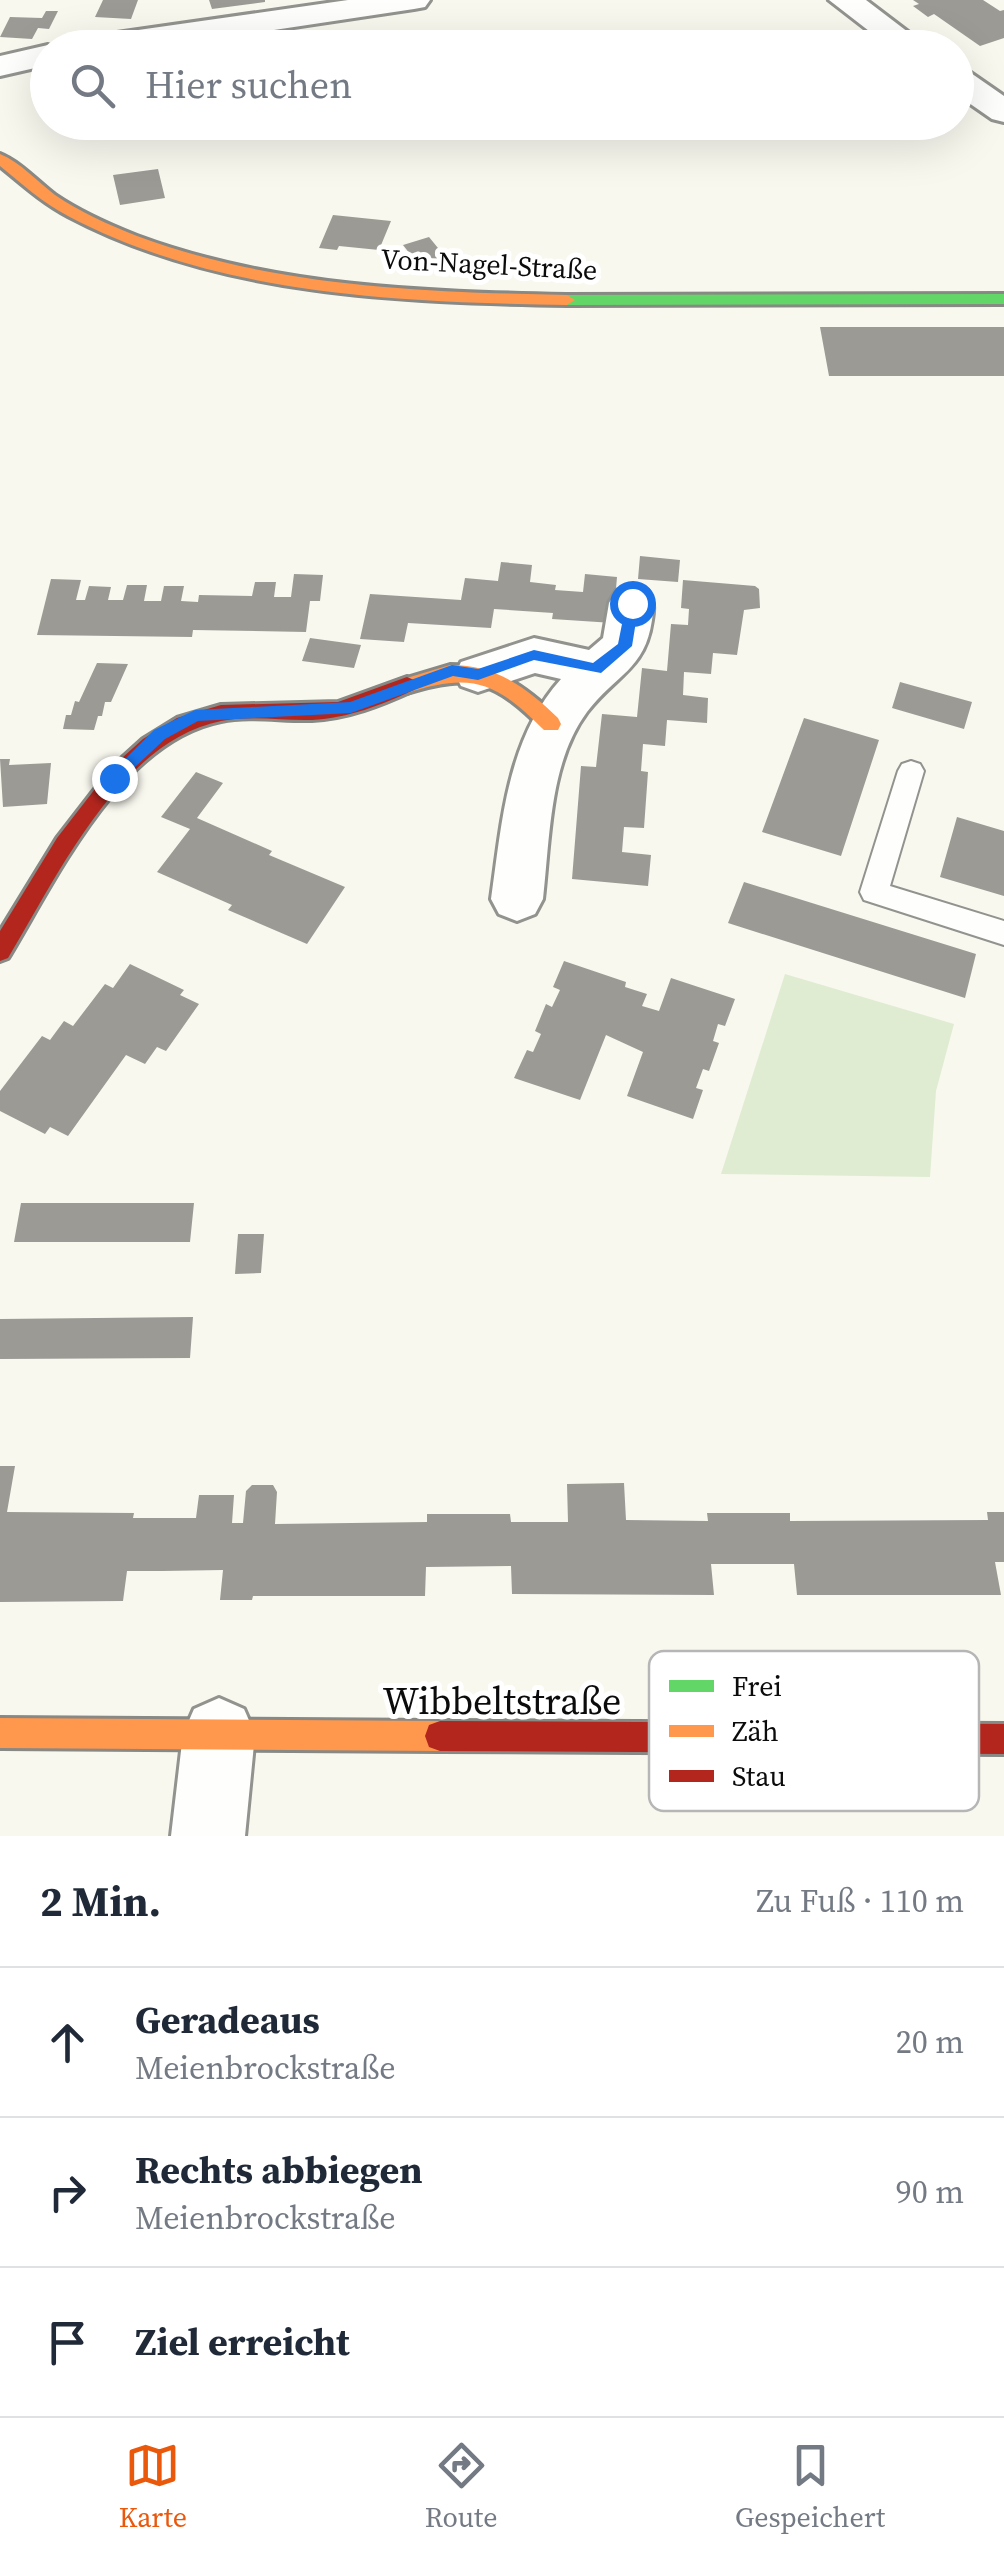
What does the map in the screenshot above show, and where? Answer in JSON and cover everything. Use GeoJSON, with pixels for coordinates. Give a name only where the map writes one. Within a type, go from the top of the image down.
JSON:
{"type":"FeatureCollection","features":[{"type":"Feature","properties":{"kind":"street"},"geometry":{"type":"LineString","coordinates":[[182,30],[304,8],[414,0]]}},
{"type":"Feature","properties":{"kind":"street"},"geometry":{"type":"LineString","coordinates":[[845,0],[887,30]]}},
{"type":"Feature","properties":{"kind":"street"},"geometry":{"type":"LineString","coordinates":[[0,66],[30,59]]}},
{"type":"Feature","properties":{"kind":"street"},"geometry":{"type":"LineString","coordinates":[[974,91],[1004,112]]}},
{"type":"Feature","properties":{"kind":"street","name":"Von-Nagel-Straße"},"geometry":{"type":"LineString","coordinates":[[0,159],[76,214],[152,244],[245,269],[346,286],[550,300],[1004,299]]}},
{"type":"Feature","properties":{"kind":"street"},"geometry":{"type":"LineString","coordinates":[[516,899],[536,768],[551,724],[596,669],[625,646],[632,603]]}},
{"type":"Feature","properties":{"kind":"street"},"geometry":{"type":"LineString","coordinates":[[478,674],[534,655],[596,669]]}},
{"type":"Feature","properties":{"kind":"street"},"geometry":{"type":"LineString","coordinates":[[0,951],[114,778],[159,734],[195,716],[351,708],[452,670],[478,674],[520,691],[551,724]]}},
{"type":"Feature","properties":{"kind":"street","name":"Wibbeltstraße"},"geometry":{"type":"LineString","coordinates":[[0,1733],[649,1737]]}},
{"type":"Feature","properties":{"kind":"street"},"geometry":{"type":"LineString","coordinates":[[208,1836],[219,1734]]}},
{"type":"Feature","properties":{"kind":"street","name":"Wibbeltstraße"},"geometry":{"type":"LineString","coordinates":[[979,1739],[1004,1739]]}},
{"type":"Feature","properties":{"kind":"lane"},"geometry":{"type":"LineString","coordinates":[[911,771],[874,892],[1004,933]]}},
{"type":"Feature","properties":{"kind":"green space"},"geometry":{"type":"Polygon","coordinates":[[[785,974],[954,1024],[936,1091],[930,1177],[721,1174],[785,974]]]}},
{"type":"Feature","properties":{"kind":"building"},"geometry":{"type":"Polygon","coordinates":[[[103,0],[138,0],[131,19],[95,17],[103,0]]]}},
{"type":"Feature","properties":{"kind":"building"},"geometry":{"type":"Polygon","coordinates":[[[209,0],[265,0],[265,2],[212,9],[209,0]]]}},
{"type":"Feature","properties":{"kind":"building"},"geometry":{"type":"Polygon","coordinates":[[[913,0],[983,0],[1004,10],[1004,38],[980,46],[974,42],[974,30],[957,30],[934,14],[928,17],[913,6],[919,4],[913,0]]]}},
{"type":"Feature","properties":{"kind":"building"},"geometry":{"type":"Polygon","coordinates":[[[46,11],[58,11],[49,29],[30,30],[30,39],[0,37],[10,17],[42,18],[46,11]]]}},
{"type":"Feature","properties":{"kind":"building"},"geometry":{"type":"Polygon","coordinates":[[[158,169],[165,198],[120,205],[113,175],[158,169]]]}},
{"type":"Feature","properties":{"kind":"building"},"geometry":{"type":"Polygon","coordinates":[[[333,215],[391,221],[379,250],[319,248],[333,215]]]}},
{"type":"Feature","properties":{"kind":"building"},"geometry":{"type":"Polygon","coordinates":[[[429,237],[447,259],[420,267],[403,245],[429,237]]]}},
{"type":"Feature","properties":{"kind":"building"},"geometry":{"type":"Polygon","coordinates":[[[820,327],[1004,327],[1004,376],[829,376],[820,327]]]}},
{"type":"Feature","properties":{"kind":"building"},"geometry":{"type":"Polygon","coordinates":[[[640,556],[680,560],[678,582],[638,579],[640,556]]]}},
{"type":"Feature","properties":{"kind":"building"},"geometry":{"type":"Polygon","coordinates":[[[501,562],[532,565],[530,582],[556,585],[555,590],[583,592],[585,574],[617,577],[613,623],[552,619],[553,613],[494,609],[491,628],[408,623],[404,642],[360,639],[370,594],[461,600],[465,578],[498,581],[501,562]]]}},
{"type":"Feature","properties":{"kind":"building"},"geometry":{"type":"Polygon","coordinates":[[[294,574],[323,575],[320,601],[310,601],[306,632],[193,630],[192,637],[37,635],[51,579],[81,580],[76,600],[85,600],[89,586],[111,587],[108,600],[123,600],[127,585],[147,585],[144,601],[161,601],[164,586],[184,586],[181,601],[198,602],[199,595],[252,596],[255,582],[276,582],[274,597],[291,597],[294,574]]]}},
{"type":"Feature","properties":{"kind":"building"},"geometry":{"type":"Polygon","coordinates":[[[683,580],[755,586],[759,589],[760,608],[744,610],[737,655],[713,653],[711,674],[684,672],[683,695],[708,698],[707,723],[667,720],[665,746],[643,744],[641,771],[648,772],[644,828],[624,827],[622,852],[651,855],[648,886],[572,879],[581,766],[596,767],[602,714],[637,717],[642,668],[667,671],[671,624],[688,625],[689,609],[681,608],[683,580]]]}},
{"type":"Feature","properties":{"kind":"building"},"geometry":{"type":"Polygon","coordinates":[[[310,638],[361,645],[354,668],[302,661],[310,638]]]}},
{"type":"Feature","properties":{"kind":"building"},"geometry":{"type":"Polygon","coordinates":[[[97,663],[128,664],[111,702],[105,702],[94,730],[63,729],[66,715],[71,715],[75,701],[79,702],[97,663]]]}},
{"type":"Feature","properties":{"kind":"building"},"geometry":{"type":"Polygon","coordinates":[[[900,682],[972,702],[964,729],[892,708],[900,682]]]}},
{"type":"Feature","properties":{"kind":"building"},"geometry":{"type":"Polygon","coordinates":[[[804,718],[879,740],[841,856],[762,832],[804,718]]]}},
{"type":"Feature","properties":{"kind":"building"},"geometry":{"type":"Polygon","coordinates":[[[0,759],[10,759],[9,765],[51,763],[47,804],[3,807],[0,759]]]}},
{"type":"Feature","properties":{"kind":"building"},"geometry":{"type":"Polygon","coordinates":[[[196,772],[223,783],[197,818],[272,851],[269,855],[345,887],[307,944],[228,910],[232,905],[157,872],[190,829],[161,817],[196,772]]]}},
{"type":"Feature","properties":{"kind":"building"},"geometry":{"type":"Polygon","coordinates":[[[957,817],[1004,831],[1004,896],[940,877],[957,817]]]}},
{"type":"Feature","properties":{"kind":"building"},"geometry":{"type":"Polygon","coordinates":[[[744,882],[976,954],[965,998],[728,923],[744,882]]]}},
{"type":"Feature","properties":{"kind":"building"},"geometry":{"type":"Polygon","coordinates":[[[564,961],[626,982],[625,987],[647,994],[642,1006],[659,1011],[671,978],[735,999],[725,1026],[718,1024],[713,1041],[719,1043],[709,1071],[703,1069],[696,1088],[703,1090],[693,1119],[627,1096],[643,1052],[606,1035],[580,1100],[514,1078],[527,1050],[533,1052],[541,1034],[535,1031],[546,1004],[552,1007],[560,990],[553,987],[564,961]]]}},
{"type":"Feature","properties":{"kind":"building"},"geometry":{"type":"Polygon","coordinates":[[[130,964],[184,990],[180,995],[199,1004],[166,1051],[157,1047],[145,1064],[126,1055],[68,1136],[50,1127],[45,1134],[0,1111],[0,1091],[42,1036],[50,1040],[64,1021],[73,1026],[105,984],[113,988],[130,964]]]}},
{"type":"Feature","properties":{"kind":"building"},"geometry":{"type":"Polygon","coordinates":[[[21,1203],[194,1203],[190,1242],[14,1242],[21,1203]]]}},
{"type":"Feature","properties":{"kind":"building"},"geometry":{"type":"Polygon","coordinates":[[[238,1234],[264,1234],[261,1273],[235,1274],[238,1234]]]}},
{"type":"Feature","properties":{"kind":"building"},"geometry":{"type":"Polygon","coordinates":[[[193,1317],[190,1358],[0,1359],[0,1319],[193,1317]]]}},
{"type":"Feature","properties":{"kind":"building"},"geometry":{"type":"Polygon","coordinates":[[[0,1466],[15,1466],[7,1512],[134,1513],[133,1518],[196,1518],[199,1495],[234,1495],[232,1523],[243,1523],[246,1491],[252,1485],[273,1485],[277,1492],[275,1524],[427,1522],[427,1514],[510,1514],[511,1522],[568,1522],[567,1484],[624,1483],[626,1520],[708,1521],[707,1513],[790,1513],[790,1521],[988,1520],[987,1512],[1004,1512],[1004,1562],[995,1562],[1001,1595],[797,1595],[794,1564],[711,1564],[714,1595],[512,1594],[511,1566],[426,1567],[425,1596],[253,1596],[252,1600],[220,1600],[223,1570],[127,1571],[123,1601],[0,1602],[0,1466]]]}},
{"type":"Feature","properties":{"kind":"traffic: fast"},"geometry":{"type":"LineString","coordinates":[[567,300],[1004,299]]}},
{"type":"Feature","properties":{"kind":"traffic: slow"},"geometry":{"type":"LineString","coordinates":[[0,159],[74,213],[189,258],[251,273],[379,292],[567,300]]}},
{"type":"Feature","properties":{"kind":"traffic: slow"},"geometry":{"type":"LineString","coordinates":[[407,685],[450,673],[486,676],[518,694],[551,724]]}},
{"type":"Feature","properties":{"kind":"traffic: slow"},"geometry":{"type":"LineString","coordinates":[[0,1733],[440,1736]]}},
{"type":"Feature","properties":{"kind":"traffic: jam"},"geometry":{"type":"LineString","coordinates":[[0,951],[91,807],[150,744],[184,724],[221,713],[338,709],[407,685]]}},
{"type":"Feature","properties":{"kind":"traffic: jam"},"geometry":{"type":"LineString","coordinates":[[440,1736],[649,1737]]}},
{"type":"Feature","properties":{"kind":"traffic: jam"},"geometry":{"type":"LineString","coordinates":[[979,1739],[1004,1739]]}},
{"type":"Feature","properties":{"kind":"route"},"geometry":{"type":"LineString","coordinates":[[114,778],[159,734],[195,716],[351,708],[452,670],[478,674],[534,655],[596,669],[625,646],[632,603]]}}]}
